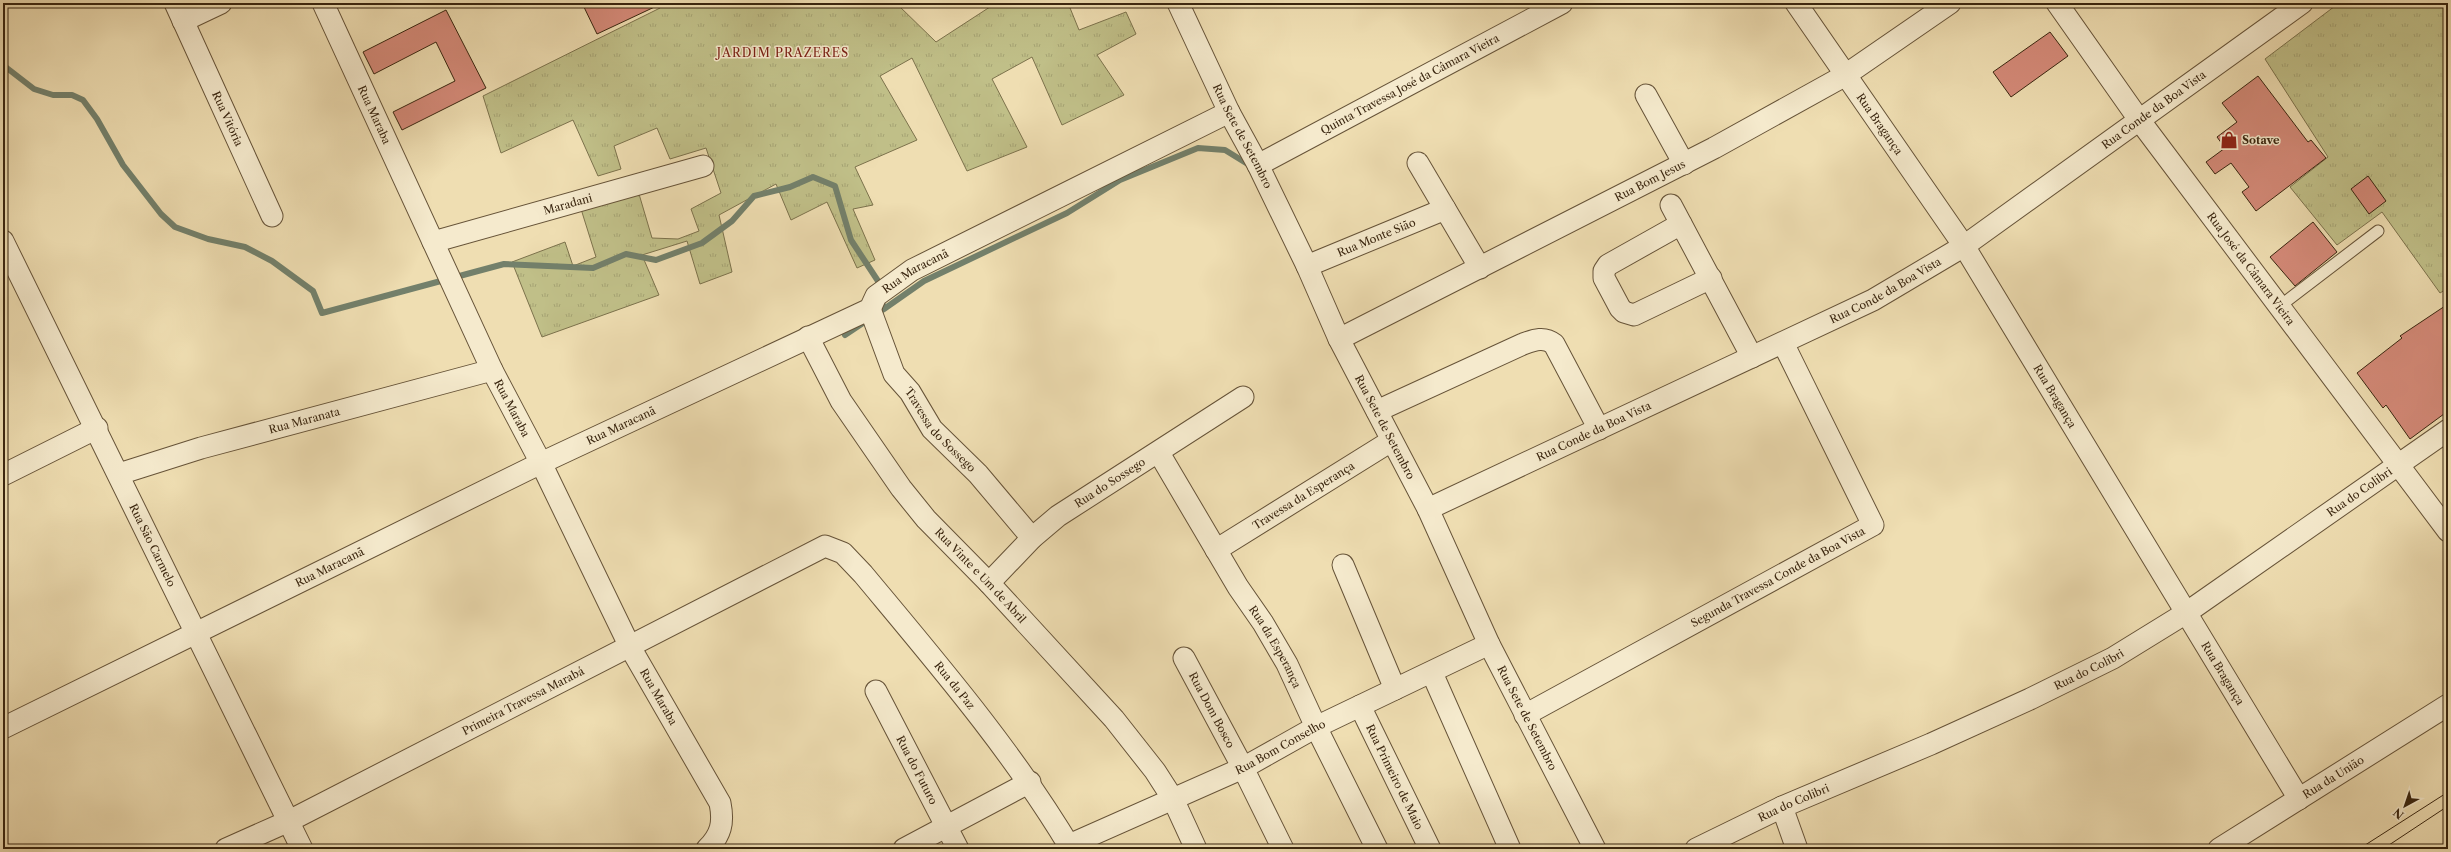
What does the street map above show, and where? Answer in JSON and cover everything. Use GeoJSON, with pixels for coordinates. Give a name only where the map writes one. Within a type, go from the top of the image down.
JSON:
{"type":"FeatureCollection","features":[{"type":"Feature","properties":{"kind":"street","name":"Rua Vitória"},"geometry":{"type":"LineString","coordinates":[[221,3],[179,12],[272,216]]}},
{"type":"Feature","properties":{"kind":"street","name":"Rua Maraba"},"geometry":{"type":"LineString","coordinates":[[323,3],[492,370],[541,463],[630,647],[720,803],[724,821],[717,839],[707,849]]}},
{"type":"Feature","properties":{"kind":"street","name":"Rua Sete de Setembro"},"geometry":{"type":"LineString","coordinates":[[1178,3],[1229,112],[1258,165],[1339,339],[1391,441],[1428,509],[1489,644],[1595,849]]}},
{"type":"Feature","properties":{"kind":"street","name":"Quinta Travessa José da Câmara Vieira"},"geometry":{"type":"LineString","coordinates":[[1258,165],[1562,3]]}},
{"type":"Feature","properties":{"kind":"street","name":"Rua Bragança"},"geometry":{"type":"LineString","coordinates":[[1796,3],[1844,76],[1964,246],[2298,799]]}},
{"type":"Feature","properties":{"kind":"street","name":"Rua Bom Jesus"},"geometry":{"type":"LineString","coordinates":[[1339,339],[1684,164],[1844,76],[1950,3]]}},
{"type":"Feature","properties":{"kind":"street","name":"Rua José da Câmara Vieira"},"geometry":{"type":"LineString","coordinates":[[2057,3],[2140,121],[2400,465],[2448,531]]}},
{"type":"Feature","properties":{"kind":"street","name":"Rua Conde da Boa Vista"},"geometry":{"type":"LineString","coordinates":[[1428,509],[1874,300],[1964,246],[2140,121],[2302,3]]}},
{"type":"Feature","properties":{"kind":"street"},"geometry":{"type":"LineString","coordinates":[[1646,95],[1684,164]]}},
{"type":"Feature","properties":{"kind":"street","name":"Rua Maracanã"},"geometry":{"type":"LineString","coordinates":[[3,728],[541,463],[870,309],[876,296],[912,270],[1229,112]]}},
{"type":"Feature","properties":{"kind":"street"},"geometry":{"type":"LineString","coordinates":[[1418,163],[1480,268]]}},
{"type":"Feature","properties":{"kind":"street","name":"Maradani"},"geometry":{"type":"LineString","coordinates":[[433,242],[703,166]]}},
{"type":"Feature","properties":{"kind":"street"},"geometry":{"type":"LineString","coordinates":[[1671,205],[1752,357]]}},
{"type":"Feature","properties":{"kind":"street","name":"Rua Monte Sião"},"geometry":{"type":"LineString","coordinates":[[1306,266],[1445,209]]}},
{"type":"Feature","properties":{"kind":"street"},"geometry":{"type":"LineString","coordinates":[[1681,224],[1608,265],[1604,271],[1604,278],[1620,308],[1629,314],[1634,315],[1710,278]]}},
{"type":"Feature","properties":{"kind":"street","name":"Rua São Carmelo"},"geometry":{"type":"LineString","coordinates":[[4,244],[97,428],[195,634],[302,849]]}},
{"type":"Feature","properties":{"kind":"street","name":"Travessa do Sossego"},"geometry":{"type":"LineString","coordinates":[[870,309],[894,374],[910,392],[932,429],[978,474],[1032,538]]}},
{"type":"Feature","properties":{"kind":"street","name":"Rua Vinte e Um de Abril"},"geometry":{"type":"LineString","coordinates":[[808,337],[841,401],[901,488],[926,519],[989,583],[1114,719],[1155,771],[1173,799]]}},
{"type":"Feature","properties":{"kind":"street"},"geometry":{"type":"LineString","coordinates":[[1377,411],[1523,344],[1542,339],[1548,340],[1554,344],[1599,429]]}},
{"type":"Feature","properties":{"kind":"street","name":"Segunda Travessa Conde da Boa Vista"},"geometry":{"type":"LineString","coordinates":[[1525,715],[1873,525],[1783,343]]}},
{"type":"Feature","properties":{"kind":"street","name":"Rua Maranata"},"geometry":{"type":"LineString","coordinates":[[119,474],[201,448],[492,370]]}},
{"type":"Feature","properties":{"kind":"street","name":"Rua do Sossego"},"geometry":{"type":"LineString","coordinates":[[989,583],[1032,538],[1085,497],[1159,453],[1243,398]]}},
{"type":"Feature","properties":{"kind":"street"},"geometry":{"type":"LineString","coordinates":[[3,475],[97,428]]}},
{"type":"Feature","properties":{"kind":"street","name":"Rua do Colibri"},"geometry":{"type":"LineString","coordinates":[[1696,849],[1782,807],[1931,744],[2030,699],[2113,658],[2186,614],[2448,430]]}},
{"type":"Feature","properties":{"kind":"street","name":"Travessa da Esperança"},"geometry":{"type":"LineString","coordinates":[[1216,550],[1391,441]]}},
{"type":"Feature","properties":{"kind":"street","name":"Rua da Esperança"},"geometry":{"type":"LineString","coordinates":[[1159,453],[1216,550],[1287,664],[1316,727],[1377,849]]}},
{"type":"Feature","properties":{"kind":"street","name":"Rua da Paz"},"geometry":{"type":"LineString","coordinates":[[818,548],[825,546],[838,550],[863,574],[1002,743],[1030,782],[1070,847]]}},
{"type":"Feature","properties":{"kind":"street","name":"Primeira Travessa Marabá"},"geometry":{"type":"LineString","coordinates":[[226,849],[289,821],[630,647],[818,548]]}},
{"type":"Feature","properties":{"kind":"street"},"geometry":{"type":"LineString","coordinates":[[1343,565],[1395,688]]}},
{"type":"Feature","properties":{"kind":"street","name":"Rua Bom Conselho"},"geometry":{"type":"LineString","coordinates":[[1070,847],[1243,768],[1316,727],[1395,688],[1432,673],[1489,644]]}},
{"type":"Feature","properties":{"kind":"street","name":"Rua Dom Bosco"},"geometry":{"type":"LineString","coordinates":[[1184,658],[1243,768],[1283,849]]}},
{"type":"Feature","properties":{"kind":"street"},"geometry":{"type":"LineString","coordinates":[[1432,673],[1510,849]]}},
{"type":"Feature","properties":{"kind":"street","name":"Rua do Futuro"},"geometry":{"type":"LineString","coordinates":[[876,691],[945,827],[958,849]]}},
{"type":"Feature","properties":{"kind":"street","name":"Rua da União"},"geometry":{"type":"LineString","coordinates":[[2219,849],[2448,705]]}},
{"type":"Feature","properties":{"kind":"street","name":"Rua Primeiro de Maio"},"geometry":{"type":"LineString","coordinates":[[1360,706],[1430,849]]}},
{"type":"Feature","properties":{"kind":"street"},"geometry":{"type":"LineString","coordinates":[[904,849],[1030,782]]}},
{"type":"Feature","properties":{"kind":"street"},"geometry":{"type":"LineString","coordinates":[[1173,799],[1196,849]]}},
{"type":"Feature","properties":{"kind":"street"},"geometry":{"type":"LineString","coordinates":[[1782,807],[1797,849]]}},
{"type":"Feature","properties":{"kind":"lane"},"geometry":{"type":"LineString","coordinates":[[2280,306],[2378,231]]}},
{"type":"Feature","properties":{"kind":"green space"},"geometry":{"type":"Polygon","coordinates":[[[657,3],[900,3],[898,5],[936,42],[996,3],[1068,3],[1079,30],[1126,12],[1136,34],[1097,55],[1124,95],[1062,125],[1032,57],[992,79],[1027,147],[967,171],[912,58],[880,76],[917,140],[855,167],[873,205],[853,209],[875,260],[857,268],[827,202],[791,220],[776,184],[719,215],[732,272],[700,284],[687,241],[642,255],[659,295],[542,337],[512,262],[565,242],[573,266],[596,257],[581,209],[639,194],[652,238],[678,239],[699,231],[691,209],[721,193],[706,148],[670,159],[657,128],[614,146],[621,169],[598,176],[573,120],[501,153],[483,96],[660,8],[657,3]]]}},
{"type":"Feature","properties":{"kind":"green space"},"geometry":{"type":"Polygon","coordinates":[[[2339,3],[2448,3],[2448,288],[2440,293],[2382,212],[2337,245],[2290,187],[2328,157],[2265,59],[2339,3]]]}},
{"type":"Feature","properties":{"kind":"building"},"geometry":{"type":"Polygon","coordinates":[[[582,3],[663,3],[597,34],[582,3]]]}},
{"type":"Feature","properties":{"kind":"building"},"geometry":{"type":"Polygon","coordinates":[[[446,10],[486,88],[402,130],[393,112],[455,81],[436,42],[374,74],[363,52],[446,10]]]}},
{"type":"Feature","properties":{"kind":"building"},"geometry":{"type":"Polygon","coordinates":[[[2050,32],[2068,56],[2011,97],[1993,72],[2050,32]]]}},
{"type":"Feature","properties":{"kind":"building"},"geometry":{"type":"Polygon","coordinates":[[[2258,76],[2308,142],[2311,140],[2326,158],[2256,211],[2242,192],[2249,187],[2231,163],[2215,174],[2206,162],[2225,148],[2217,137],[2237,122],[2222,103],[2258,76]]]}},
{"type":"Feature","properties":{"kind":"building"},"geometry":{"type":"Polygon","coordinates":[[[2368,176],[2386,201],[2369,214],[2351,189],[2368,176]]]}},
{"type":"Feature","properties":{"kind":"building"},"geometry":{"type":"Polygon","coordinates":[[[2313,222],[2337,252],[2295,286],[2270,257],[2313,222]]]}},
{"type":"Feature","properties":{"kind":"building"},"geometry":{"type":"Polygon","coordinates":[[[2448,304],[2448,411],[2410,439],[2386,405],[2383,408],[2357,373],[2402,338],[2400,336],[2448,304]]]}},
{"type":"Feature","properties":{"kind":"waterway"},"geometry":{"type":"LineString","coordinates":[[3,65],[34,89],[53,95],[72,95],[83,100],[97,119],[123,165],[161,214],[175,227],[208,239],[245,247],[272,261],[313,291],[322,313],[504,264],[593,268],[626,254],[656,260],[702,243],[732,221],[754,196],[790,187],[813,177],[835,186],[851,240],[878,281],[879,289]]}},
{"type":"Feature","properties":{"kind":"waterway"},"geometry":{"type":"LineString","coordinates":[[884,309],[924,281],[1067,213],[1120,180],[1198,148],[1225,150],[1251,166]]}},
{"type":"Feature","properties":{"kind":"waterway"},"geometry":{"type":"LineString","coordinates":[[876,314],[884,309],[881,298]]}},
{"type":"Feature","properties":{"kind":"waterway"},"geometry":{"type":"LineString","coordinates":[[845,335],[863,323]]}},
{"type":"Feature","properties":{"kind":"tram line"},"geometry":{"type":"LineString","coordinates":[[2359,849],[2448,792]]}},
{"type":"Feature","properties":{"kind":"tram line"},"geometry":{"type":"LineString","coordinates":[[2383,849],[2448,806]]}},
{"type":"Feature","properties":{"kind":"place","name":"Sotave"},"geometry":{"type":"Point","coordinates":[2229,140]}},
{"type":"Feature","properties":{"kind":"district","name":"JARDIM PRAZERES"},"geometry":{"type":"Point","coordinates":[783,52]}}]}
